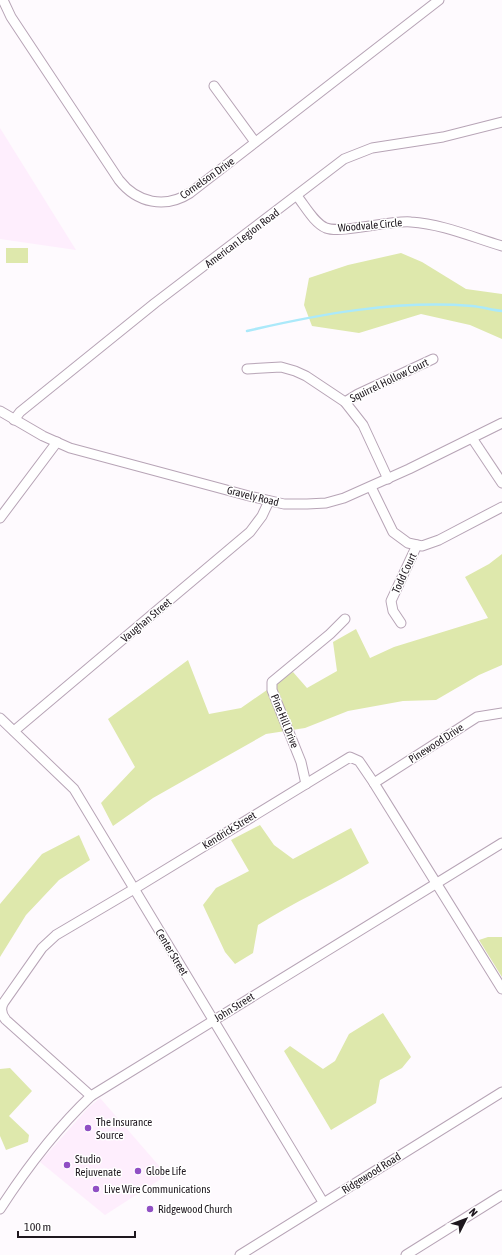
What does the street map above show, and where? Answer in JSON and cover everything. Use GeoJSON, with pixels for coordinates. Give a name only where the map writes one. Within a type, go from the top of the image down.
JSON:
{"type":"FeatureCollection","features":[{"type":"Feature","properties":{"kind":"street","name":"Cornelson Drive"},"geometry":{"type":"LineString","coordinates":[[3,0],[11,17],[118,180],[136,196],[147,201],[159,202],[179,199],[190,193],[440,0]]}},
{"type":"Feature","properties":{"kind":"street"},"geometry":{"type":"LineString","coordinates":[[214,86],[255,142]]}},
{"type":"Feature","properties":{"kind":"street","name":"American Legion Road"},"geometry":{"type":"LineString","coordinates":[[14,420],[20,412],[155,303],[297,196],[335,165],[364,151],[443,137],[502,122]]}},
{"type":"Feature","properties":{"kind":"street","name":"Woodvale Circle"},"geometry":{"type":"LineString","coordinates":[[297,196],[317,221],[326,228],[342,229],[380,223],[410,222],[442,227],[502,246]]}},
{"type":"Feature","properties":{"kind":"street","name":"Squirrel Hollow Court"},"geometry":{"type":"LineString","coordinates":[[345,402],[358,394],[433,359]]}},
{"type":"Feature","properties":{"kind":"street"},"geometry":{"type":"LineString","coordinates":[[247,369],[281,368],[295,371],[306,376],[345,402],[363,425],[388,479]]}},
{"type":"Feature","properties":{"kind":"street","name":"Gravely Road"},"geometry":{"type":"LineString","coordinates":[[0,412],[57,442],[88,453],[284,504],[326,503],[344,498],[371,487],[502,424]]}},
{"type":"Feature","properties":{"kind":"street"},"geometry":{"type":"LineString","coordinates":[[472,438],[502,483]]}},
{"type":"Feature","properties":{"kind":"street"},"geometry":{"type":"LineString","coordinates":[[0,518],[57,442]]}},
{"type":"Feature","properties":{"kind":"street"},"geometry":{"type":"LineString","coordinates":[[371,487],[393,532],[408,543],[422,546],[439,540],[502,507]]}},
{"type":"Feature","properties":{"kind":"street","name":"Vaughan Street"},"geometry":{"type":"LineString","coordinates":[[14,732],[250,532],[262,516],[269,501]]}},
{"type":"Feature","properties":{"kind":"street","name":"Todd Court"},"geometry":{"type":"LineString","coordinates":[[401,623],[393,611],[391,601],[417,545]]}},
{"type":"Feature","properties":{"kind":"street","name":"Pine Hill Drive"},"geometry":{"type":"LineString","coordinates":[[306,784],[300,762],[272,690],[272,682],[330,634],[345,618]]}},
{"type":"Feature","properties":{"kind":"street","name":"Pinewood Drive"},"geometry":{"type":"LineString","coordinates":[[374,783],[477,717],[502,713]]}},
{"type":"Feature","properties":{"kind":"street","name":"Center Street"},"geometry":{"type":"LineString","coordinates":[[0,718],[74,788],[323,1202]]}},
{"type":"Feature","properties":{"kind":"street","name":"Kendrick Street"},"geometry":{"type":"LineString","coordinates":[[92,1096],[6,1020],[2,1014],[2,1008],[36,955],[49,941],[350,757],[359,761],[374,783],[502,989]]}},
{"type":"Feature","properties":{"kind":"street","name":"John Street"},"geometry":{"type":"LineString","coordinates":[[0,1209],[25,1172],[71,1118],[92,1096],[502,843]]}},
{"type":"Feature","properties":{"kind":"street","name":"Ridgewood Road"},"geometry":{"type":"LineString","coordinates":[[240,1255],[502,1092]]}},
{"type":"Feature","properties":{"kind":"street"},"geometry":{"type":"LineString","coordinates":[[412,1253],[502,1195]]}},
{"type":"Feature","properties":{"kind":"shaded area"},"geometry":{"type":"Polygon","coordinates":[[[0,128],[76,250],[0,239],[0,128]]]}},
{"type":"Feature","properties":{"kind":"shaded area"},"geometry":{"type":"Polygon","coordinates":[[[100,1098],[167,1175],[105,1215],[40,1162],[88,1108],[100,1098]]]}},
{"type":"Feature","properties":{"kind":"green space"},"geometry":{"type":"Polygon","coordinates":[[[6,248],[28,248],[28,263],[6,263],[6,248]]]}},
{"type":"Feature","properties":{"kind":"green space"},"geometry":{"type":"Polygon","coordinates":[[[401,253],[422,262],[466,289],[502,294],[502,339],[470,325],[421,314],[359,333],[312,326],[304,305],[309,278],[348,265],[401,253]]]}},
{"type":"Feature","properties":{"kind":"green space"},"geometry":{"type":"Polygon","coordinates":[[[502,554],[502,665],[479,675],[436,700],[403,701],[348,711],[305,728],[266,734],[153,798],[113,826],[101,803],[135,767],[108,719],[188,660],[209,714],[241,708],[293,672],[307,688],[337,671],[333,642],[356,629],[370,658],[394,647],[488,618],[465,577],[489,564],[502,554]]]}},
{"type":"Feature","properties":{"kind":"green space"},"geometry":{"type":"Polygon","coordinates":[[[260,825],[274,845],[293,859],[351,828],[369,863],[258,925],[253,953],[235,964],[225,952],[203,905],[216,888],[249,871],[231,840],[260,825]]]}},
{"type":"Feature","properties":{"kind":"green space"},"geometry":{"type":"Polygon","coordinates":[[[79,835],[90,860],[59,880],[26,915],[0,957],[0,904],[42,854],[79,835]]]}},
{"type":"Feature","properties":{"kind":"green space"},"geometry":{"type":"Polygon","coordinates":[[[488,937],[502,937],[502,977],[479,940],[488,937]]]}},
{"type":"Feature","properties":{"kind":"green space"},"geometry":{"type":"Polygon","coordinates":[[[383,1013],[411,1057],[402,1068],[380,1080],[376,1103],[331,1130],[284,1051],[290,1046],[323,1069],[335,1061],[349,1034],[383,1013]]]}},
{"type":"Feature","properties":{"kind":"green space"},"geometry":{"type":"Polygon","coordinates":[[[10,1068],[32,1091],[9,1116],[29,1135],[28,1142],[6,1150],[0,1136],[0,1069],[10,1068]]]}},
{"type":"Feature","properties":{"kind":"waterway"},"geometry":{"type":"LineString","coordinates":[[247,331],[330,314],[387,307],[444,305],[472,306],[502,311]]}},
{"type":"Feature","properties":{"kind":"place","name":"The Insurance Source"},"geometry":{"type":"Point","coordinates":[88,1128]}},
{"type":"Feature","properties":{"kind":"place","name":"Studio Rejuvenate"},"geometry":{"type":"Point","coordinates":[67,1165]}},
{"type":"Feature","properties":{"kind":"place","name":"Globe Life"},"geometry":{"type":"Point","coordinates":[138,1171]}},
{"type":"Feature","properties":{"kind":"place","name":"Live Wire Communications"},"geometry":{"type":"Point","coordinates":[96,1189]}},
{"type":"Feature","properties":{"kind":"place","name":"Ridgewood Church"},"geometry":{"type":"Point","coordinates":[150,1209]}}]}
